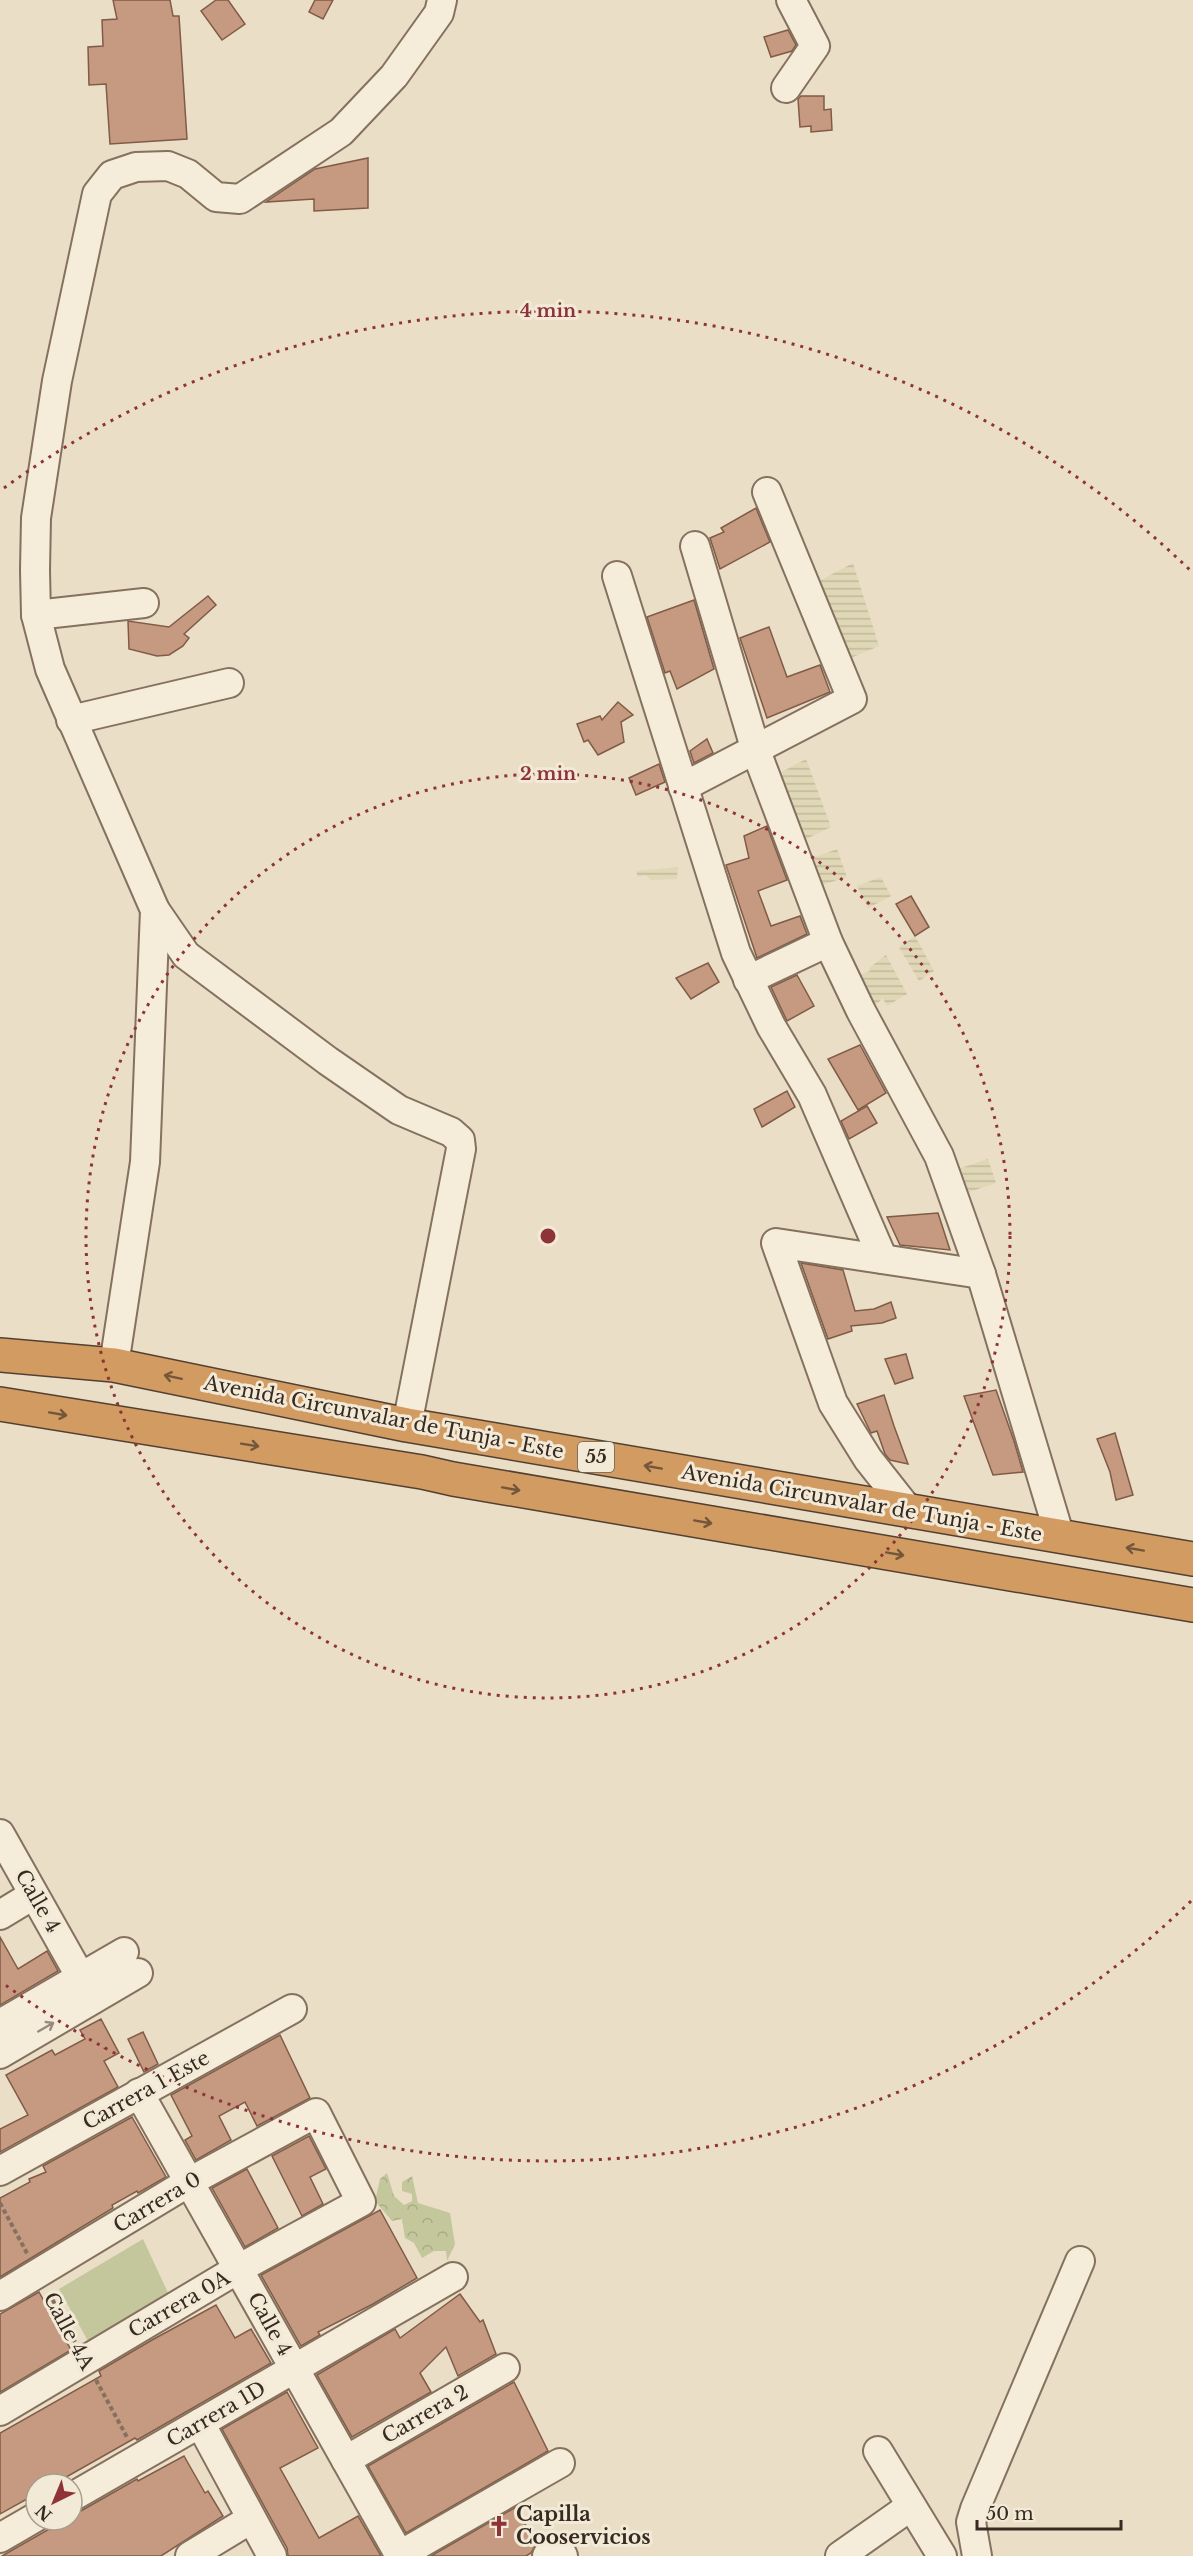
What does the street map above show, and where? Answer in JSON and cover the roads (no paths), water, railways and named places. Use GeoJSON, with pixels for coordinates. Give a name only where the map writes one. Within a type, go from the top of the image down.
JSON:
{"type":"FeatureCollection","features":[{"type":"Feature","properties":{"kind":"highway","name":"Avenida Circunvalar de Tunja - Este"},"geometry":{"type":"LineString","coordinates":[[0,1355],[114,1365],[407,1425],[1193,1559]]}},
{"type":"Feature","properties":{"kind":"highway","name":"55"},"geometry":{"type":"LineString","coordinates":[[0,1404],[422,1472],[1193,1605]]}},
{"type":"Feature","properties":{"kind":"street"},"geometry":{"type":"LineString","coordinates":[[407,1425],[461,1149],[460,1140],[451,1132],[399,1110],[328,1061],[186,956],[155,910],[50,669],[36,615],[36,518],[57,381],[97,194],[112,175],[136,167],[168,166],[188,174],[216,197],[240,199],[341,132],[394,76],[439,13],[442,0]]}},
{"type":"Feature","properties":{"kind":"street"},"geometry":{"type":"LineString","coordinates":[[786,88],[815,45],[791,0]]}},
{"type":"Feature","properties":{"kind":"street"},"geometry":{"type":"LineString","coordinates":[[682,787],[756,751],[852,699],[767,492]]}},
{"type":"Feature","properties":{"kind":"street"},"geometry":{"type":"LineString","coordinates":[[695,546],[736,676],[756,751],[828,942],[861,1011],[939,1156],[981,1274],[1060,1536]]}},
{"type":"Feature","properties":{"kind":"street"},"geometry":{"type":"LineString","coordinates":[[617,576],[736,953],[771,1026],[812,1095],[883,1259]]}},
{"type":"Feature","properties":{"kind":"street"},"geometry":{"type":"LineString","coordinates":[[36,615],[144,603]]}},
{"type":"Feature","properties":{"kind":"street"},"geometry":{"type":"LineString","coordinates":[[71,720],[229,683]]}},
{"type":"Feature","properties":{"kind":"street"},"geometry":{"type":"LineString","coordinates":[[114,1365],[145,1162],[155,910]]}},
{"type":"Feature","properties":{"kind":"street"},"geometry":{"type":"LineString","coordinates":[[748,980],[828,942]]}},
{"type":"Feature","properties":{"kind":"street"},"geometry":{"type":"LineString","coordinates":[[909,1511],[868,1459],[833,1403],[776,1243],[981,1274]]}},
{"type":"Feature","properties":{"kind":"street","name":"Calle 4"},"geometry":{"type":"LineString","coordinates":[[0,1834],[87,1988]]}},
{"type":"Feature","properties":{"kind":"street"},"geometry":{"type":"LineString","coordinates":[[0,1915],[33,1895]]}},
{"type":"Feature","properties":{"kind":"street"},"geometry":{"type":"LineString","coordinates":[[0,2054],[87,1988],[131,1962]]}},
{"type":"Feature","properties":{"kind":"street"},"geometry":{"type":"LineString","coordinates":[[0,2024],[87,1988]]}},
{"type":"Feature","properties":{"kind":"street","name":"Carrera 1 Este"},"geometry":{"type":"LineString","coordinates":[[0,2171],[292,2008]]}},
{"type":"Feature","properties":{"kind":"street","name":"Calle 4"},"geometry":{"type":"LineString","coordinates":[[139,2093],[400,2555]]}},
{"type":"Feature","properties":{"kind":"street","name":"Carrera 0"},"geometry":{"type":"LineString","coordinates":[[0,2296],[189,2182],[316,2113],[361,2202]]}},
{"type":"Feature","properties":{"kind":"street","name":"Carrera 0A"},"geometry":{"type":"LineString","coordinates":[[0,2411],[238,2269],[361,2202]]}},
{"type":"Feature","properties":{"kind":"street"},"geometry":{"type":"LineString","coordinates":[[977,2556],[971,2522],[975,2509],[1080,2261]]}},
{"type":"Feature","properties":{"kind":"street","name":"Carrera 1D"},"geometry":{"type":"LineString","coordinates":[[84,2490],[453,2277]]}},
{"type":"Feature","properties":{"kind":"street","name":"Carrera 2"},"geometry":{"type":"LineString","coordinates":[[346,2460],[505,2368]]}},
{"type":"Feature","properties":{"kind":"street"},"geometry":{"type":"LineString","coordinates":[[200,2423],[272,2556]]}},
{"type":"Feature","properties":{"kind":"street"},"geometry":{"type":"LineString","coordinates":[[878,2451],[942,2556]]}},
{"type":"Feature","properties":{"kind":"street"},"geometry":{"type":"LineString","coordinates":[[400,2555],[560,2463]]}},
{"type":"Feature","properties":{"kind":"street"},"geometry":{"type":"LineString","coordinates":[[840,2556],[911,2506]]}},
{"type":"Feature","properties":{"kind":"street"},"geometry":{"type":"LineString","coordinates":[[190,2556],[251,2519]]}},
{"type":"Feature","properties":{"kind":"street"},"geometry":{"type":"LineString","coordinates":[[0,2538],[24,2524]]}},
{"type":"Feature","properties":{"kind":"place","name":"Capilla Cooservicios"},"geometry":{"type":"Point","coordinates":[499,2526]}}]}
